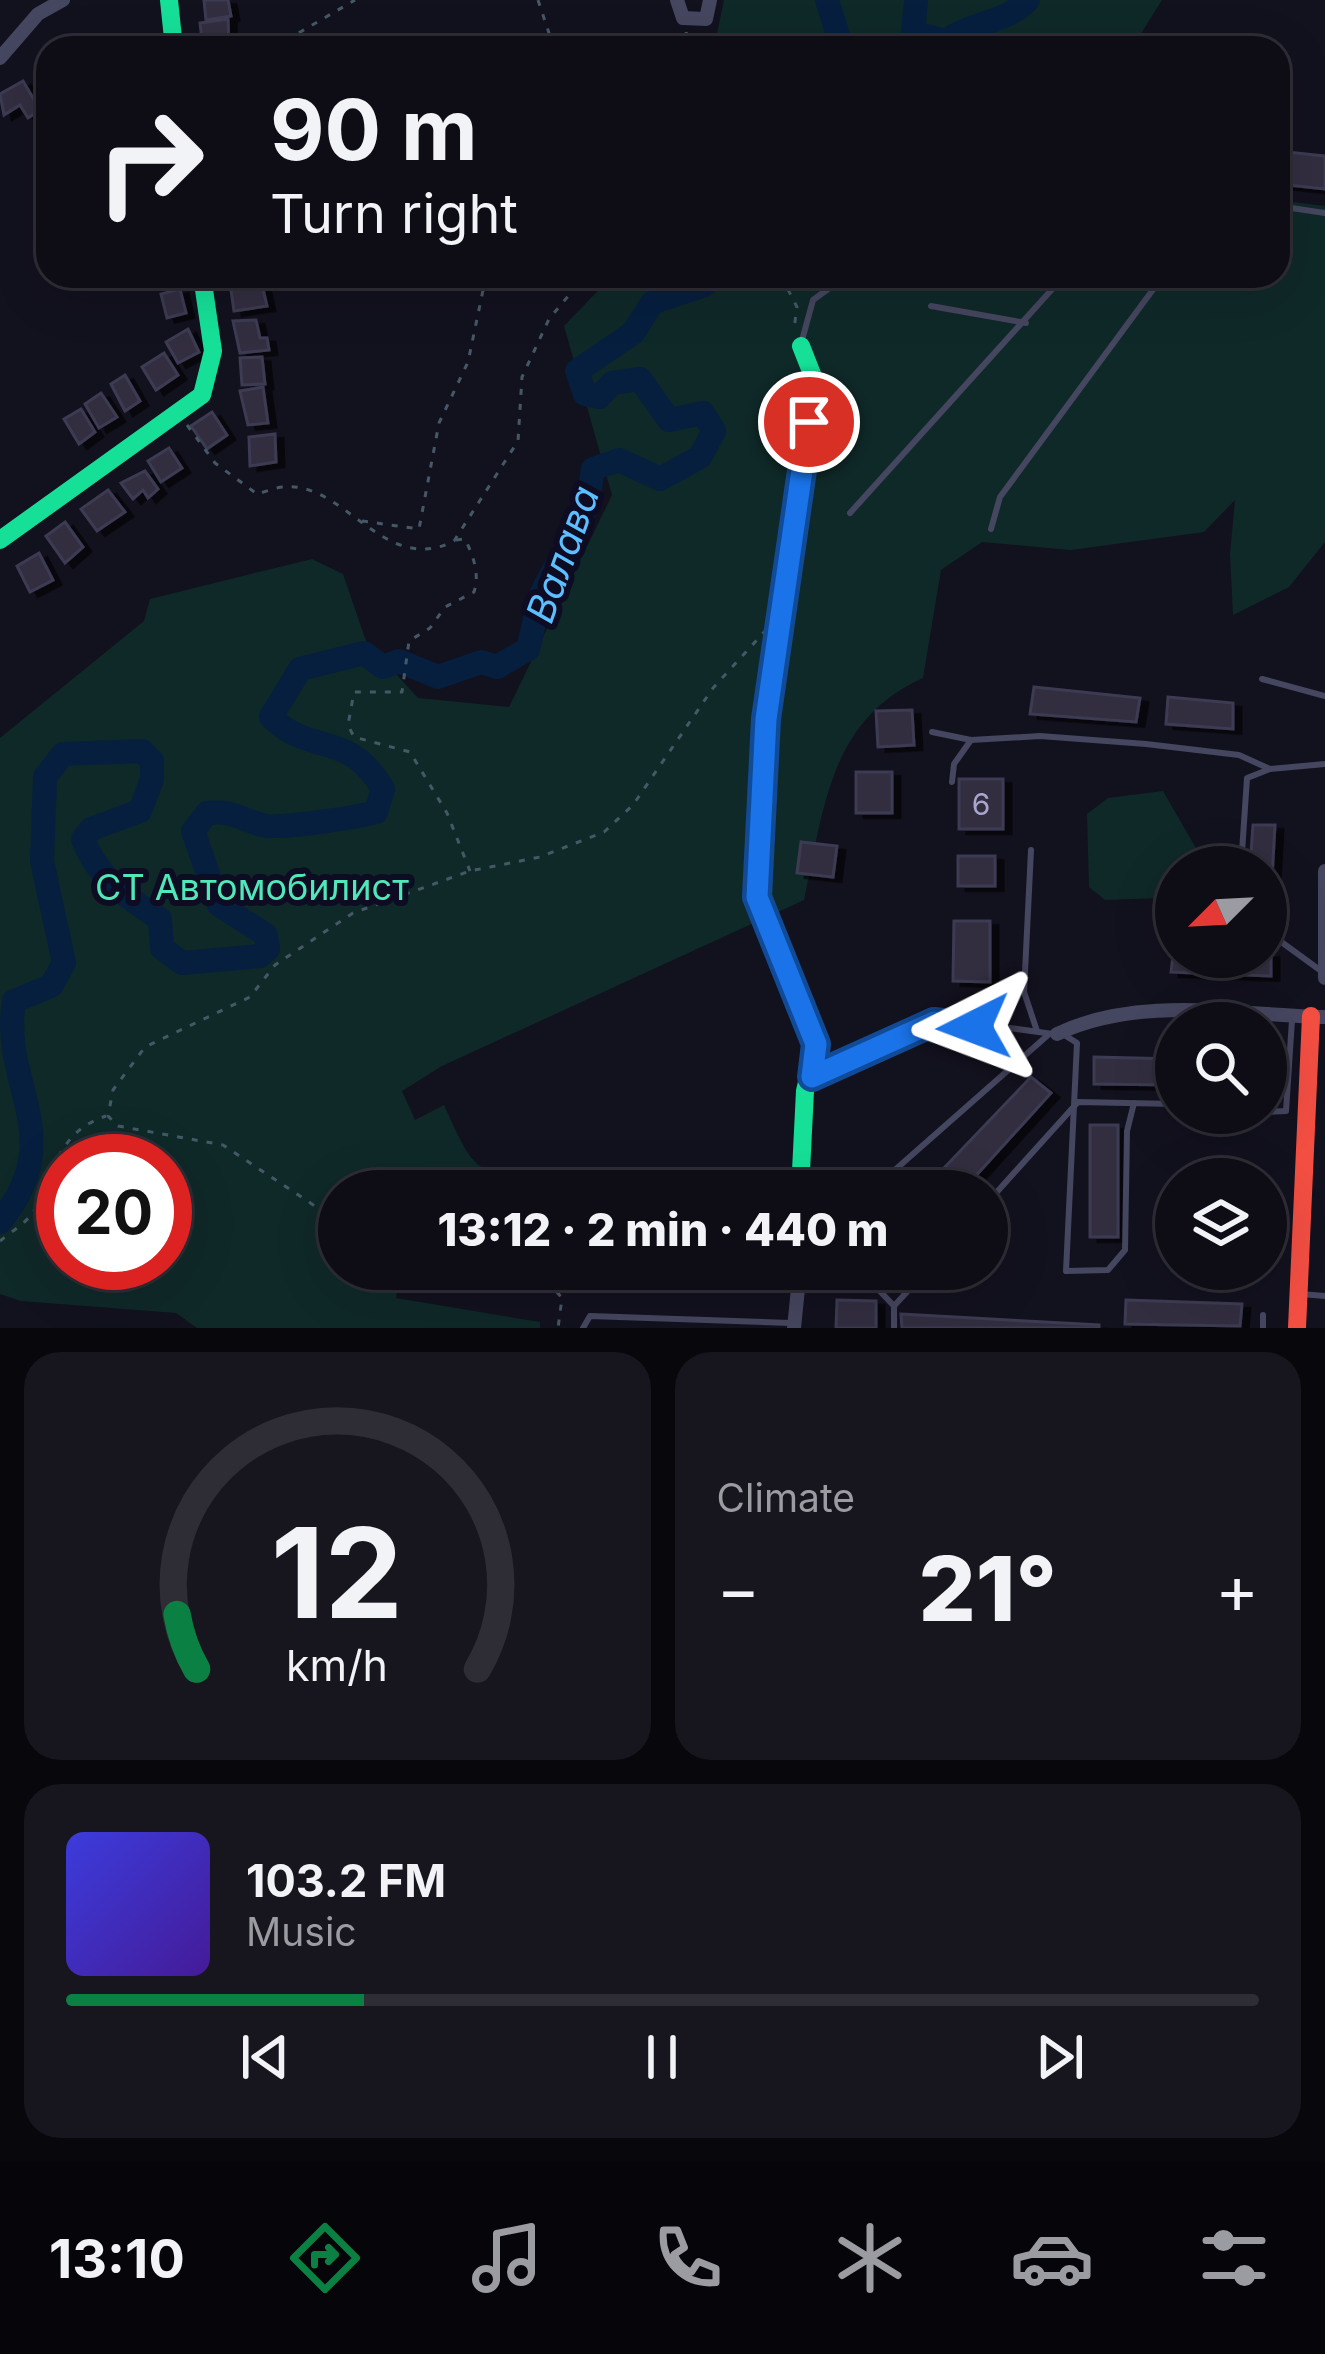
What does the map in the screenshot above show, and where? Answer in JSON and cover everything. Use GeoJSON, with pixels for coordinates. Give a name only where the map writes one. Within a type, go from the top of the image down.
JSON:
{"type":"FeatureCollection","features":[{"type":"Feature","properties":{"kind":"street"},"geometry":{"type":"LineString","coordinates":[[0,58],[38,14],[63,0]]}},
{"type":"Feature","properties":{"kind":"street"},"geometry":{"type":"LineString","coordinates":[[169,0],[173,36]]}},
{"type":"Feature","properties":{"kind":"street"},"geometry":{"type":"LineString","coordinates":[[677,0],[683,19],[706,19],[710,0]]}},
{"type":"Feature","properties":{"kind":"street"},"geometry":{"type":"LineString","coordinates":[[0,540],[182,412],[212,376],[214,353],[204,288]]}},
{"type":"Feature","properties":{"kind":"street"},"geometry":{"type":"LineString","coordinates":[[800,1170],[816,1044],[757,897],[766,719],[793,563],[814,379],[801,346]]}},
{"type":"Feature","properties":{"kind":"street"},"geometry":{"type":"LineString","coordinates":[[1325,871],[1325,976]]}},
{"type":"Feature","properties":{"kind":"street"},"geometry":{"type":"LineString","coordinates":[[1049,1034],[1131,1010],[1310,1016],[1298,1328]]}},
{"type":"Feature","properties":{"kind":"street"},"geometry":{"type":"LineString","coordinates":[[794,1325],[798,1290]]}},
{"type":"Feature","properties":{"kind":"lane"},"geometry":{"type":"LineString","coordinates":[[1290,208],[1325,213]]}},
{"type":"Feature","properties":{"kind":"lane"},"geometry":{"type":"LineString","coordinates":[[801,346],[813,300],[830,288]]}},
{"type":"Feature","properties":{"kind":"lane"},"geometry":{"type":"LineString","coordinates":[[850,514],[1054,288]]}},
{"type":"Feature","properties":{"kind":"lane"},"geometry":{"type":"LineString","coordinates":[[992,529],[1000,497],[1154,288]]}},
{"type":"Feature","properties":{"kind":"lane"},"geometry":{"type":"LineString","coordinates":[[931,306],[1026,323]]}},
{"type":"Feature","properties":{"kind":"lane"},"geometry":{"type":"LineString","coordinates":[[1262,679],[1325,696]]}},
{"type":"Feature","properties":{"kind":"lane"},"geometry":{"type":"LineString","coordinates":[[932,732],[971,740],[1040,736],[1239,754],[1270,769]]}},
{"type":"Feature","properties":{"kind":"lane"},"geometry":{"type":"LineString","coordinates":[[952,782],[954,764],[971,740]]}},
{"type":"Feature","properties":{"kind":"lane"},"geometry":{"type":"LineString","coordinates":[[1242,846],[1247,778],[1270,769],[1325,764]]}},
{"type":"Feature","properties":{"kind":"lane"},"geometry":{"type":"LineString","coordinates":[[1031,850],[1024,992],[1031,1023],[1049,1034]]}},
{"type":"Feature","properties":{"kind":"lane"},"geometry":{"type":"LineString","coordinates":[[1287,946],[1325,976]]}},
{"type":"Feature","properties":{"kind":"lane"},"geometry":{"type":"LineString","coordinates":[[1287,1107],[1310,1016]]}},
{"type":"Feature","properties":{"kind":"lane"},"geometry":{"type":"LineString","coordinates":[[812,1077],[945,1019],[1049,1034],[1077,1043],[1078,1102],[1066,1271],[1108,1270],[1125,1250],[1127,1131],[1134,1103]]}},
{"type":"Feature","properties":{"kind":"lane"},"geometry":{"type":"LineString","coordinates":[[895,1170],[1049,1034]]}},
{"type":"Feature","properties":{"kind":"lane"},"geometry":{"type":"LineString","coordinates":[[1008,1180],[1078,1102],[1155,1104]]}},
{"type":"Feature","properties":{"kind":"lane"},"geometry":{"type":"LineString","coordinates":[[879,1290],[894,1306]]}},
{"type":"Feature","properties":{"kind":"lane"},"geometry":{"type":"LineString","coordinates":[[894,1328],[894,1306],[909,1290]]}},
{"type":"Feature","properties":{"kind":"lane"},"geometry":{"type":"LineString","coordinates":[[1298,1294],[1325,1296]]}},
{"type":"Feature","properties":{"kind":"lane"},"geometry":{"type":"LineString","coordinates":[[1263,1315],[1263,1328]]}},
{"type":"Feature","properties":{"kind":"lane"},"geometry":{"type":"LineString","coordinates":[[583,1328],[590,1316],[794,1325]]}},
{"type":"Feature","properties":{"kind":"path"},"geometry":{"type":"LineString","coordinates":[[294,36],[355,0]]}},
{"type":"Feature","properties":{"kind":"path"},"geometry":{"type":"LineString","coordinates":[[538,0],[550,36]]}},
{"type":"Feature","properties":{"kind":"path"},"geometry":{"type":"LineString","coordinates":[[683,19],[687,36]]}},
{"type":"Feature","properties":{"kind":"path"},"geometry":{"type":"LineString","coordinates":[[360,521],[419,529],[439,423],[468,362],[483,288]]}},
{"type":"Feature","properties":{"kind":"path"},"geometry":{"type":"LineString","coordinates":[[454,541],[518,441],[522,377],[549,319],[575,288]]}},
{"type":"Feature","properties":{"kind":"path"},"geometry":{"type":"LineString","coordinates":[[787,288],[797,307],[793,325],[801,346]]}},
{"type":"Feature","properties":{"kind":"path"},"geometry":{"type":"LineString","coordinates":[[182,412],[202,451],[257,494],[286,486],[331,502],[417,551],[465,538],[478,579],[474,592],[445,607],[430,628],[409,640],[402,692],[354,692],[348,725],[354,737],[410,752],[422,767],[470,871]]}},
{"type":"Feature","properties":{"kind":"path"},"geometry":{"type":"LineString","coordinates":[[108,1116],[113,1090],[158,1036],[250,997],[275,965],[353,913],[470,871],[540,857],[604,832],[645,790],[713,688],[772,622]]}},
{"type":"Feature","properties":{"kind":"path"},"geometry":{"type":"LineString","coordinates":[[108,1116],[133,1132],[223,1145],[318,1208]]}},
{"type":"Feature","properties":{"kind":"path"},"geometry":{"type":"LineString","coordinates":[[0,1240],[36,1210],[49,1167],[62,1148],[80,1128],[108,1116]]}},
{"type":"Feature","properties":{"kind":"path"},"geometry":{"type":"LineString","coordinates":[[555,1290],[562,1298],[557,1328]]}},
{"type":"Feature","properties":{"kind":"green space"},"geometry":{"type":"Polygon","coordinates":[[[724,0],[1162,0],[1140,36],[716,36],[724,0]]]}},
{"type":"Feature","properties":{"kind":"green space","name":"СТ Автомобилист"},"geometry":{"type":"Polygon","coordinates":[[[1290,202],[1325,206],[1325,542],[1289,587],[1233,615],[1230,554],[1235,500],[1204,532],[1071,550],[982,542],[941,570],[923,678],[892,696],[849,743],[826,801],[804,900],[442,1066],[402,1091],[415,1120],[444,1105],[468,1153],[486,1170],[318,1170],[318,1290],[397,1290],[396,1298],[540,1322],[540,1328],[197,1328],[176,1313],[21,1301],[0,1294],[0,738],[144,621],[150,599],[312,559],[343,574],[366,641],[418,698],[509,707],[612,495],[564,326],[600,288],[1290,288],[1290,202]]]}},
{"type":"Feature","properties":{"kind":"green space"},"geometry":{"type":"Polygon","coordinates":[[[1163,791],[1195,846],[1155,846],[1155,898],[1105,900],[1089,887],[1087,814],[1108,798],[1163,791]]]}},
{"type":"Feature","properties":{"kind":"building"},"geometry":{"type":"Polygon","coordinates":[[[204,0],[228,0],[231,16],[206,20],[204,0]]]}},
{"type":"Feature","properties":{"kind":"building"},"geometry":{"type":"Polygon","coordinates":[[[228,19],[229,36],[202,36],[200,23],[228,19]]]}},
{"type":"Feature","properties":{"kind":"building"},"geometry":{"type":"Polygon","coordinates":[[[23,81],[36,103],[36,113],[28,118],[20,105],[4,115],[0,94],[23,81]]]}},
{"type":"Feature","properties":{"kind":"building"},"geometry":{"type":"Polygon","coordinates":[[[1290,152],[1325,156],[1325,189],[1290,185],[1290,152]]]}},
{"type":"Feature","properties":{"kind":"building"},"geometry":{"type":"Polygon","coordinates":[[[231,288],[263,288],[267,306],[234,311],[231,288]]]}},
{"type":"Feature","properties":{"kind":"building"},"geometry":{"type":"Polygon","coordinates":[[[180,289],[186,313],[167,318],[161,294],[180,289]]]}},
{"type":"Feature","properties":{"kind":"building"},"geometry":{"type":"Polygon","coordinates":[[[256,320],[269,350],[240,353],[233,321],[256,320]]]}},
{"type":"Feature","properties":{"kind":"building"},"geometry":{"type":"Polygon","coordinates":[[[188,329],[199,352],[178,363],[166,342],[188,329]]]}},
{"type":"Feature","properties":{"kind":"building"},"geometry":{"type":"Polygon","coordinates":[[[164,353],[178,375],[156,390],[142,367],[164,353]]]}},
{"type":"Feature","properties":{"kind":"building"},"geometry":{"type":"Polygon","coordinates":[[[262,357],[265,384],[242,385],[240,358],[262,357]]]}},
{"type":"Feature","properties":{"kind":"building"},"geometry":{"type":"Polygon","coordinates":[[[125,375],[140,401],[125,411],[111,384],[125,375]]]}},
{"type":"Feature","properties":{"kind":"building"},"geometry":{"type":"Polygon","coordinates":[[[263,387],[268,423],[248,425],[240,391],[263,387]]]}},
{"type":"Feature","properties":{"kind":"building"},"geometry":{"type":"Polygon","coordinates":[[[101,393],[117,417],[99,428],[85,404],[101,393]]]}},
{"type":"Feature","properties":{"kind":"building"},"geometry":{"type":"Polygon","coordinates":[[[81,409],[95,432],[79,444],[64,419],[81,409]]]}},
{"type":"Feature","properties":{"kind":"building"},"geometry":{"type":"Polygon","coordinates":[[[212,412],[227,435],[207,449],[191,426],[212,412]]]}},
{"type":"Feature","properties":{"kind":"building"},"geometry":{"type":"Polygon","coordinates":[[[275,434],[276,462],[250,466],[249,437],[275,434]]]}},
{"type":"Feature","properties":{"kind":"building"},"geometry":{"type":"Polygon","coordinates":[[[169,448],[182,468],[161,482],[148,461],[169,448]]]}},
{"type":"Feature","properties":{"kind":"building"},"geometry":{"type":"Polygon","coordinates":[[[145,471],[158,489],[148,498],[143,490],[133,499],[121,483],[145,471]]]}},
{"type":"Feature","properties":{"kind":"building"},"geometry":{"type":"Polygon","coordinates":[[[108,490],[125,512],[97,531],[81,509],[108,490]]]}},
{"type":"Feature","properties":{"kind":"building"},"geometry":{"type":"Polygon","coordinates":[[[65,522],[83,547],[65,563],[46,536],[65,522]]]}},
{"type":"Feature","properties":{"kind":"building"},"geometry":{"type":"Polygon","coordinates":[[[39,553],[53,580],[30,592],[17,566],[39,553]]]}},
{"type":"Feature","properties":{"kind":"building"},"geometry":{"type":"Polygon","coordinates":[[[1034,687],[1140,698],[1136,722],[1030,714],[1034,687]]]}},
{"type":"Feature","properties":{"kind":"building"},"geometry":{"type":"Polygon","coordinates":[[[1168,697],[1233,703],[1233,729],[1166,724],[1168,697]]]}},
{"type":"Feature","properties":{"kind":"building"},"geometry":{"type":"Polygon","coordinates":[[[912,710],[914,745],[878,747],[876,711],[912,710]]]}},
{"type":"Feature","properties":{"kind":"building"},"geometry":{"type":"Polygon","coordinates":[[[856,772],[892,772],[892,813],[856,813],[856,772]]]}},
{"type":"Feature","properties":{"kind":"building"},"geometry":{"type":"Polygon","coordinates":[[[959,779],[1003,779],[1003,829],[959,829],[959,779]]]}},
{"type":"Feature","properties":{"kind":"building"},"geometry":{"type":"Polygon","coordinates":[[[1253,825],[1275,825],[1274,846],[1252,846],[1253,825]]]}},
{"type":"Feature","properties":{"kind":"building"},"geometry":{"type":"Polygon","coordinates":[[[801,842],[837,846],[833,877],[797,873],[801,842]]]}},
{"type":"Feature","properties":{"kind":"building"},"geometry":{"type":"Polygon","coordinates":[[[958,856],[995,856],[995,886],[958,886],[958,856]]]}},
{"type":"Feature","properties":{"kind":"building"},"geometry":{"type":"Polygon","coordinates":[[[954,921],[990,921],[990,982],[953,981],[954,921]]]}},
{"type":"Feature","properties":{"kind":"building"},"geometry":{"type":"Polygon","coordinates":[[[1094,1057],[1155,1058],[1155,1085],[1094,1084],[1094,1057]]]}},
{"type":"Feature","properties":{"kind":"building"},"geometry":{"type":"Polygon","coordinates":[[[1031,1077],[1051,1093],[981,1170],[942,1170],[1031,1077]]]}},
{"type":"Feature","properties":{"kind":"building"},"geometry":{"type":"Polygon","coordinates":[[[1090,1125],[1118,1125],[1118,1237],[1090,1237],[1090,1125]]]}},
{"type":"Feature","properties":{"kind":"building"},"geometry":{"type":"Polygon","coordinates":[[[837,1300],[876,1301],[876,1328],[836,1328],[837,1300]]]}},
{"type":"Feature","properties":{"kind":"building"},"geometry":{"type":"Polygon","coordinates":[[[1126,1300],[1242,1304],[1240,1326],[1125,1324],[1126,1300]]]}},
{"type":"Feature","properties":{"kind":"building"},"geometry":{"type":"Polygon","coordinates":[[[901,1314],[1099,1325],[1099,1328],[902,1328],[901,1314]]]}},
{"type":"Feature","properties":{"kind":"waterway","name":"Валава"},"geometry":{"type":"LineString","coordinates":[[827,0],[838,36]]}},
{"type":"Feature","properties":{"kind":"waterway","name":"Валава"},"geometry":{"type":"LineString","coordinates":[[916,0],[913,33],[925,36]]}},
{"type":"Feature","properties":{"kind":"waterway","name":"Валава"},"geometry":{"type":"LineString","coordinates":[[955,36],[1010,13],[1028,0]]}},
{"type":"Feature","properties":{"kind":"waterway","name":"Валава"},"geometry":{"type":"LineString","coordinates":[[0,1222],[20,1191],[30,1163],[32,1137],[12,1032],[14,1001],[51,986],[64,963],[42,861],[45,777],[63,754],[142,751],[152,761],[152,779],[140,811],[91,829],[83,839],[96,865],[114,885],[160,919],[162,948],[182,963],[260,956],[268,949],[266,935],[219,905],[193,831],[207,813],[216,812],[270,826],[376,812],[383,789],[370,770],[343,750],[300,737],[271,717],[300,669],[364,653],[383,667],[399,661],[438,677],[481,662],[497,667],[528,649],[541,594],[587,507],[593,469],[619,460],[660,479],[700,457],[714,431],[703,413],[669,420],[640,379],[612,383],[599,397],[585,394],[577,371],[633,333],[652,303],[696,288]]}},
{"type":"Feature","properties":{"kind":"traffic: fast"},"geometry":{"type":"LineString","coordinates":[[169,0],[173,36]]}},
{"type":"Feature","properties":{"kind":"traffic: fast"},"geometry":{"type":"LineString","coordinates":[[0,540],[202,395],[213,351],[204,288]]}},
{"type":"Feature","properties":{"kind":"traffic: fast"},"geometry":{"type":"LineString","coordinates":[[801,346],[814,379],[793,563],[766,719],[757,897],[816,1044],[805,1091],[801,1170]]}},
{"type":"Feature","properties":{"kind":"traffic: jam"},"geometry":{"type":"LineString","coordinates":[[1297,1328],[1311,1016]]}},
{"type":"Feature","properties":{"kind":"route"},"geometry":{"type":"LineString","coordinates":[[809,422],[793,563],[766,719],[757,897],[816,1044],[812,1077],[934,1022],[945,1019],[974,1027]]}}]}
